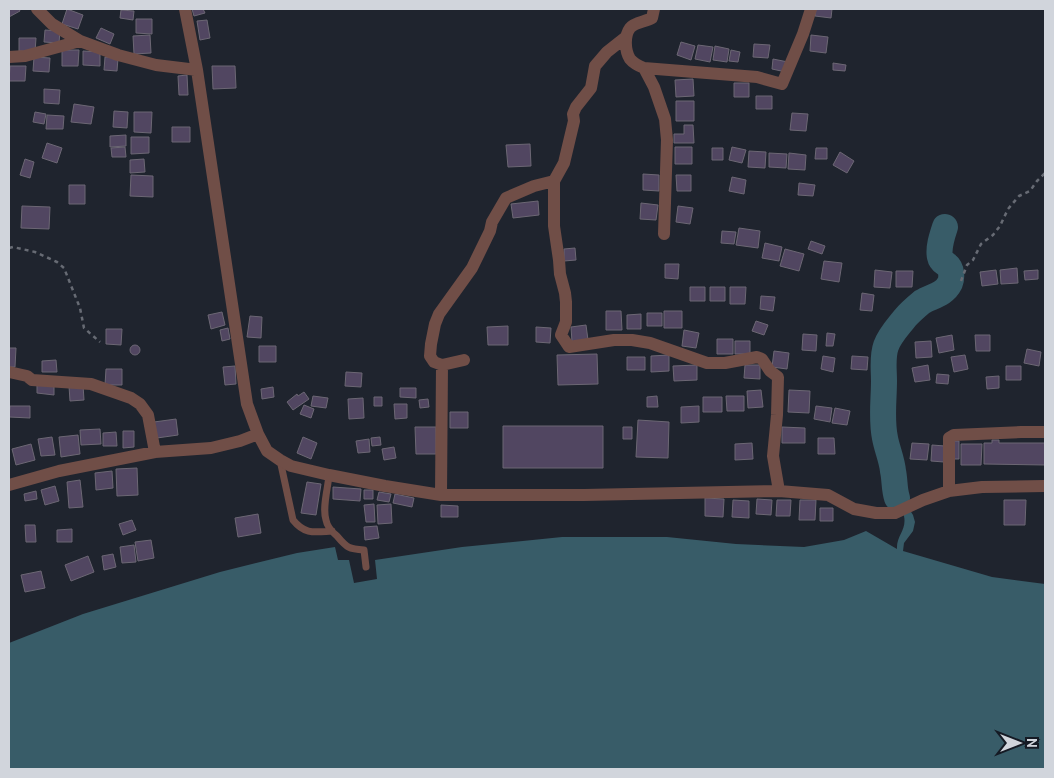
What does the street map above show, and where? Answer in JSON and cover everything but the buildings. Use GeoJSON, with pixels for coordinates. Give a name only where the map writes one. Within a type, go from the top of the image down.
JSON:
{"type":"FeatureCollection","features":[{"type":"Feature","properties":{"kind":"street"},"geometry":{"type":"LineString","coordinates":[[37,9],[52,24],[80,42],[156,65],[197,70]]}},
{"type":"Feature","properties":{"kind":"street"},"geometry":{"type":"LineString","coordinates":[[185,9],[197,70],[247,404],[258,434],[267,451],[280,460],[292,466],[329,475],[441,494],[584,496],[779,491],[828,496],[854,509],[876,513],[896,513],[923,500],[949,491],[982,487],[1045,486]]}},
{"type":"Feature","properties":{"kind":"street"},"geometry":{"type":"LineString","coordinates":[[654,9],[652,18],[634,24],[629,29],[626,37],[626,48],[630,59],[636,65],[644,68],[757,77],[782,84],[803,34],[811,9]]}},
{"type":"Feature","properties":{"kind":"street"},"geometry":{"type":"LineString","coordinates":[[626,37],[607,52],[595,66],[591,88],[576,107],[573,114],[574,121],[564,163],[554,180],[555,240],[566,302],[566,322],[562,335],[569,346],[614,340],[632,340],[650,343],[707,362],[725,363],[757,357],[762,359],[770,371],[778,377],[777,416],[772,456],[779,491]]}},
{"type":"Feature","properties":{"kind":"street"},"geometry":{"type":"LineString","coordinates":[[9,57],[25,56],[80,42]]}},
{"type":"Feature","properties":{"kind":"street"},"geometry":{"type":"LineString","coordinates":[[644,68],[654,87],[665,119],[664,234]]}},
{"type":"Feature","properties":{"kind":"street"},"geometry":{"type":"LineString","coordinates":[[464,360],[442,365],[434,362],[430,356],[438,314],[472,268],[490,231],[492,222],[506,198],[554,180]]}},
{"type":"Feature","properties":{"kind":"street"},"geometry":{"type":"LineString","coordinates":[[441,494],[442,365]]}},
{"type":"Feature","properties":{"kind":"street"},"geometry":{"type":"LineString","coordinates":[[9,372],[27,376],[32,380],[91,384],[132,398],[140,404],[148,415],[155,452]]}},
{"type":"Feature","properties":{"kind":"street"},"geometry":{"type":"LineString","coordinates":[[949,491],[950,438],[954,435],[1045,432]]}},
{"type":"Feature","properties":{"kind":"street"},"geometry":{"type":"LineString","coordinates":[[9,485],[59,471],[155,452],[210,448],[240,441],[258,434]]}},
{"type":"Feature","properties":{"kind":"lane"},"geometry":{"type":"LineString","coordinates":[[280,460],[293,520],[299,527],[309,532],[332,531]]}},
{"type":"Feature","properties":{"kind":"lane"},"geometry":{"type":"LineString","coordinates":[[329,475],[325,510],[326,520],[332,531],[346,547],[364,550],[366,567]]}},
{"type":"Feature","properties":{"kind":"path"},"geometry":{"type":"LineString","coordinates":[[961,281],[967,265],[973,260],[982,244],[1000,226],[1008,209],[1019,196],[1030,191],[1045,173]]}},
{"type":"Feature","properties":{"kind":"path"},"geometry":{"type":"LineString","coordinates":[[9,248],[13,247],[36,252],[57,262],[64,268],[80,308],[84,328],[100,342]]}},
{"type":"Feature","properties":{"kind":"water"},"geometry":{"type":"Polygon","coordinates":[[[892,463],[900,491],[915,522],[913,531],[904,543],[903,551],[992,577],[1045,584],[1045,769],[9,769],[9,643],[83,614],[220,572],[297,553],[335,547],[338,560],[349,560],[354,583],[377,579],[375,560],[462,547],[562,537],[667,537],[736,544],[804,547],[844,540],[866,531],[897,549],[898,540],[905,521],[902,512],[892,501],[890,493],[892,463]]]}},
{"type":"Feature","properties":{"kind":"waterway"},"geometry":{"type":"LineString","coordinates":[[897,498],[883,424],[884,354],[894,331],[907,316],[922,302],[938,295],[950,283],[950,269],[941,260],[940,253],[945,227]]}}]}
